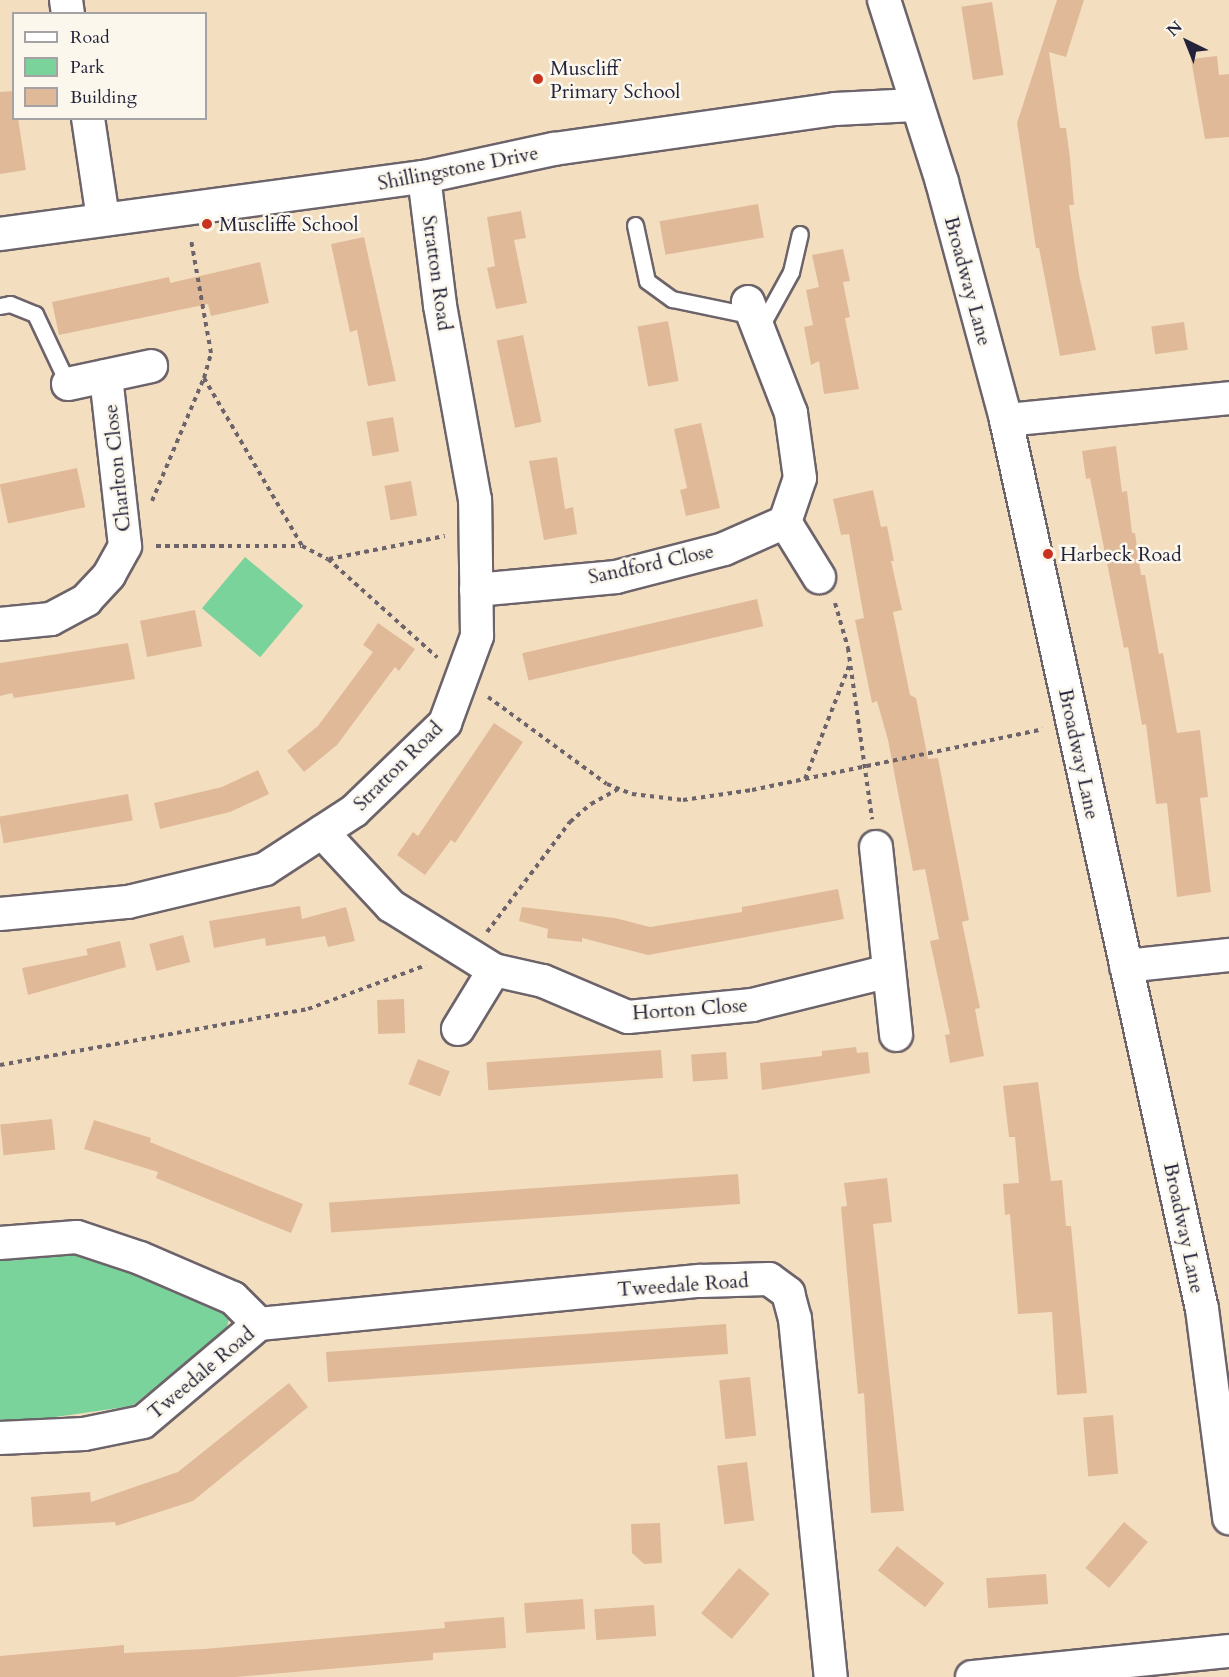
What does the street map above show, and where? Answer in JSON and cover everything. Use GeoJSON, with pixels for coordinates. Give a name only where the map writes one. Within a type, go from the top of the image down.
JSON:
{"type":"FeatureCollection","features":[{"type":"Feature","properties":{"kind":"street","name":"Broadway Lane"},"geometry":{"type":"LineString","coordinates":[[884,0],[915,105],[942,182],[1006,420],[1202,1309],[1229,1518]]}},
{"type":"Feature","properties":{"kind":"street","name":"Shillingstone Drive"},"geometry":{"type":"LineString","coordinates":[[0,234],[103,218],[186,210],[424,177],[554,149],[835,109],[915,105]]}},
{"type":"Feature","properties":{"kind":"street"},"geometry":{"type":"LineString","coordinates":[[88,120],[103,218]]}},
{"type":"Feature","properties":{"kind":"street","name":"Stratton Road"},"geometry":{"type":"LineString","coordinates":[[0,914],[128,902],[265,869],[354,811],[445,723],[477,636],[475,500],[440,304],[424,177]]}},
{"type":"Feature","properties":{"kind":"street"},"geometry":{"type":"LineString","coordinates":[[754,316],[793,423],[800,478],[785,522],[819,577]]}},
{"type":"Feature","properties":{"kind":"street"},"geometry":{"type":"LineString","coordinates":[[68,384],[151,366]]}},
{"type":"Feature","properties":{"kind":"street","name":"Charlton Close"},"geometry":{"type":"LineString","coordinates":[[0,624],[51,619],[86,600],[109,575],[130,546],[106,376]]}},
{"type":"Feature","properties":{"kind":"street"},"geometry":{"type":"LineString","coordinates":[[1006,420],[1229,398]]}},
{"type":"Feature","properties":{"kind":"street","name":"Sandford Close"},"geometry":{"type":"LineString","coordinates":[[476,590],[615,576],[724,549],[785,522]]}},
{"type":"Feature","properties":{"kind":"street","name":"Horton Close"},"geometry":{"type":"LineString","coordinates":[[322,832],[391,906],[482,963],[543,981],[628,1017],[752,1005],[889,972]]}},
{"type":"Feature","properties":{"kind":"street"},"geometry":{"type":"LineString","coordinates":[[876,847],[896,1035]]}},
{"type":"Feature","properties":{"kind":"street"},"geometry":{"type":"LineString","coordinates":[[1126,966],[1229,956]]}},
{"type":"Feature","properties":{"kind":"street"},"geometry":{"type":"LineString","coordinates":[[458,1029],[482,963]]}},
{"type":"Feature","properties":{"kind":"street","name":"Tweedale Road"},"geometry":{"type":"LineString","coordinates":[[0,1243],[51,1238],[88,1241],[140,1258],[233,1298],[259,1324]]}},
{"type":"Feature","properties":{"kind":"street","name":"Tweedale Road"},"geometry":{"type":"LineString","coordinates":[[0,1438],[84,1434],[143,1422],[259,1324],[701,1281],[769,1278],[788,1293],[795,1319],[831,1677]]}},
{"type":"Feature","properties":{"kind":"street"},"geometry":{"type":"LineString","coordinates":[[972,1677],[1229,1651]]}},
{"type":"Feature","properties":{"kind":"lane"},"geometry":{"type":"LineString","coordinates":[[635,225],[647,281],[672,299],[754,316],[791,272],[800,234]]}},
{"type":"Feature","properties":{"kind":"lane"},"geometry":{"type":"LineString","coordinates":[[0,306],[10,304],[35,314],[68,384]]}},
{"type":"Feature","properties":{"kind":"path"},"geometry":{"type":"LineString","coordinates":[[186,210],[211,353],[204,378],[130,546],[302,546],[328,559],[461,678],[618,789],[632,794],[683,800],[804,779],[1073,723]]}},
{"type":"Feature","properties":{"kind":"path"},"geometry":{"type":"LineString","coordinates":[[204,378],[302,546]]}},
{"type":"Feature","properties":{"kind":"path"},"geometry":{"type":"LineString","coordinates":[[328,559],[474,530]]}},
{"type":"Feature","properties":{"kind":"path"},"geometry":{"type":"LineString","coordinates":[[819,577],[839,610],[876,847]]}},
{"type":"Feature","properties":{"kind":"path"},"geometry":{"type":"LineString","coordinates":[[804,779],[833,713],[849,663]]}},
{"type":"Feature","properties":{"kind":"path"},"geometry":{"type":"LineString","coordinates":[[0,1065],[308,1010],[424,965],[482,963],[570,822],[591,804],[618,789]]}},
{"type":"Feature","properties":{"kind":"green space"},"geometry":{"type":"Polygon","coordinates":[[[245,557],[303,606],[260,657],[202,608],[245,557]]]}},
{"type":"Feature","properties":{"kind":"green space"},"geometry":{"type":"Polygon","coordinates":[[[78,1244],[225,1301],[230,1315],[226,1331],[132,1406],[7,1424],[0,1421],[0,1253],[78,1244]]]}},
{"type":"Feature","properties":{"kind":"building"},"geometry":{"type":"Polygon","coordinates":[[[1057,0],[1084,0],[1066,57],[1049,52],[1060,128],[1066,128],[1074,205],[1069,205],[1079,275],[1096,350],[1060,356],[1039,248],[1036,248],[1017,123],[1057,0]]]}},
{"type":"Feature","properties":{"kind":"building"},"geometry":{"type":"Polygon","coordinates":[[[992,2],[1004,75],[973,80],[961,7],[992,2]]]}},
{"type":"Feature","properties":{"kind":"building"},"geometry":{"type":"Polygon","coordinates":[[[1217,56],[1219,75],[1229,74],[1229,137],[1205,139],[1191,59],[1217,56]]]}},
{"type":"Feature","properties":{"kind":"building"},"geometry":{"type":"Polygon","coordinates":[[[12,91],[12,120],[18,120],[26,170],[0,174],[0,92],[12,91]]]}},
{"type":"Feature","properties":{"kind":"building"},"geometry":{"type":"Polygon","coordinates":[[[758,204],[764,237],[665,255],[660,221],[758,204]]]}},
{"type":"Feature","properties":{"kind":"building"},"geometry":{"type":"Polygon","coordinates":[[[521,211],[526,238],[514,240],[527,303],[496,309],[487,268],[495,266],[487,217],[521,211]]]}},
{"type":"Feature","properties":{"kind":"building"},"geometry":{"type":"Polygon","coordinates":[[[364,237],[396,381],[368,386],[357,330],[350,332],[331,244],[364,237]]]}},
{"type":"Feature","properties":{"kind":"building"},"geometry":{"type":"Polygon","coordinates":[[[843,249],[850,281],[843,282],[850,317],[845,318],[859,389],[824,394],[819,361],[811,365],[804,327],[813,325],[806,290],[819,287],[812,255],[843,249]]]}},
{"type":"Feature","properties":{"kind":"building"},"geometry":{"type":"Polygon","coordinates":[[[260,262],[269,303],[211,316],[208,304],[59,335],[52,302],[169,277],[170,283],[260,262]]]}},
{"type":"Feature","properties":{"kind":"building"},"geometry":{"type":"Polygon","coordinates":[[[668,321],[679,381],[648,386],[637,326],[668,321]]]}},
{"type":"Feature","properties":{"kind":"building"},"geometry":{"type":"Polygon","coordinates":[[[1184,322],[1188,350],[1155,354],[1151,327],[1184,322]]]}},
{"type":"Feature","properties":{"kind":"building"},"geometry":{"type":"Polygon","coordinates":[[[523,335],[542,422],[515,428],[497,341],[523,335]]]}},
{"type":"Feature","properties":{"kind":"building"},"geometry":{"type":"Polygon","coordinates":[[[393,417],[399,451],[372,456],[366,422],[393,417]]]}},
{"type":"Feature","properties":{"kind":"building"},"geometry":{"type":"Polygon","coordinates":[[[701,423],[720,508],[686,516],[680,490],[687,488],[674,429],[701,423]]]}},
{"type":"Feature","properties":{"kind":"building"},"geometry":{"type":"Polygon","coordinates":[[[1116,446],[1122,492],[1127,491],[1132,533],[1135,533],[1141,575],[1145,575],[1159,654],[1163,653],[1177,733],[1200,730],[1208,797],[1200,798],[1211,892],[1177,897],[1167,803],[1156,804],[1146,724],[1142,725],[1128,647],[1124,648],[1090,478],[1086,479],[1082,451],[1116,446]]]}},
{"type":"Feature","properties":{"kind":"building"},"geometry":{"type":"Polygon","coordinates":[[[557,457],[565,509],[573,507],[577,534],[544,540],[529,461],[557,457]]]}},
{"type":"Feature","properties":{"kind":"building"},"geometry":{"type":"Polygon","coordinates":[[[77,468],[85,507],[8,524],[0,484],[77,468]]]}},
{"type":"Feature","properties":{"kind":"building"},"geometry":{"type":"Polygon","coordinates":[[[411,481],[417,515],[390,520],[384,486],[411,481]]]}},
{"type":"Feature","properties":{"kind":"building"},"geometry":{"type":"Polygon","coordinates":[[[873,490],[881,527],[887,526],[894,561],[891,561],[902,610],[893,612],[910,695],[916,698],[928,759],[938,758],[969,920],[962,922],[980,1008],[975,1009],[984,1056],[950,1063],[945,1035],[950,1034],[930,941],[939,939],[925,869],[913,871],[888,740],[877,701],[872,703],[855,620],[864,618],[849,534],[841,535],[833,499],[873,490]]]}},
{"type":"Feature","properties":{"kind":"building"},"geometry":{"type":"Polygon","coordinates":[[[757,599],[763,626],[528,680],[522,653],[757,599]]]}},
{"type":"Feature","properties":{"kind":"building"},"geometry":{"type":"Polygon","coordinates":[[[195,610],[202,646],[147,657],[140,621],[195,610]]]}},
{"type":"Feature","properties":{"kind":"building"},"geometry":{"type":"Polygon","coordinates":[[[378,623],[415,649],[399,671],[395,667],[337,745],[304,772],[287,751],[318,726],[373,652],[363,645],[378,623]]]}},
{"type":"Feature","properties":{"kind":"building"},"geometry":{"type":"Polygon","coordinates":[[[128,643],[135,679],[14,698],[12,693],[0,696],[0,663],[128,643]]]}},
{"type":"Feature","properties":{"kind":"building"},"geometry":{"type":"Polygon","coordinates":[[[494,723],[523,742],[455,843],[451,840],[425,875],[397,855],[413,832],[418,836],[494,723]]]}},
{"type":"Feature","properties":{"kind":"building"},"geometry":{"type":"Polygon","coordinates":[[[258,770],[269,794],[230,812],[160,829],[154,803],[222,787],[258,770]]]}},
{"type":"Feature","properties":{"kind":"building"},"geometry":{"type":"Polygon","coordinates":[[[128,794],[133,821],[4,843],[0,817],[128,794]]]}},
{"type":"Feature","properties":{"kind":"building"},"geometry":{"type":"Polygon","coordinates":[[[838,889],[844,919],[648,955],[582,938],[582,942],[547,938],[548,929],[519,921],[522,907],[615,918],[650,927],[742,912],[742,907],[838,889]]]}},
{"type":"Feature","properties":{"kind":"building"},"geometry":{"type":"Polygon","coordinates":[[[300,906],[302,919],[346,907],[355,941],[328,947],[325,936],[266,946],[265,938],[214,948],[209,921],[300,906]]]}},
{"type":"Feature","properties":{"kind":"building"},"geometry":{"type":"Polygon","coordinates":[[[183,935],[190,962],[156,971],[149,944],[183,935]]]}},
{"type":"Feature","properties":{"kind":"building"},"geometry":{"type":"Polygon","coordinates":[[[120,941],[126,967],[28,995],[22,968],[88,955],[86,949],[120,941]]]}},
{"type":"Feature","properties":{"kind":"building"},"geometry":{"type":"Polygon","coordinates":[[[404,999],[405,1033],[378,1034],[377,1000],[404,999]]]}},
{"type":"Feature","properties":{"kind":"building"},"geometry":{"type":"Polygon","coordinates":[[[856,1047],[857,1053],[868,1052],[870,1073],[762,1090],[760,1063],[822,1056],[822,1051],[856,1047]]]}},
{"type":"Feature","properties":{"kind":"building"},"geometry":{"type":"Polygon","coordinates":[[[661,1050],[663,1078],[488,1090],[486,1062],[661,1050]]]}},
{"type":"Feature","properties":{"kind":"building"},"geometry":{"type":"Polygon","coordinates":[[[726,1052],[728,1079],[693,1081],[691,1054],[726,1052]]]}},
{"type":"Feature","properties":{"kind":"building"},"geometry":{"type":"Polygon","coordinates":[[[418,1059],[450,1071],[440,1096],[408,1084],[418,1059]]]}},
{"type":"Feature","properties":{"kind":"building"},"geometry":{"type":"Polygon","coordinates":[[[1038,1082],[1051,1181],[1062,1180],[1066,1226],[1071,1226],[1087,1393],[1057,1395],[1052,1312],[1018,1314],[1010,1214],[1005,1215],[1003,1184],[1019,1183],[1015,1137],[1009,1137],[1003,1086],[1038,1082]]]}},
{"type":"Feature","properties":{"kind":"building"},"geometry":{"type":"Polygon","coordinates":[[[52,1119],[55,1150],[4,1155],[0,1124],[52,1119]]]}},
{"type":"Feature","properties":{"kind":"building"},"geometry":{"type":"Polygon","coordinates":[[[94,1120],[151,1138],[150,1142],[303,1204],[291,1233],[156,1178],[158,1172],[84,1149],[94,1120]]]}},
{"type":"Feature","properties":{"kind":"building"},"geometry":{"type":"Polygon","coordinates":[[[738,1174],[740,1204],[331,1233],[329,1203],[738,1174]]]}},
{"type":"Feature","properties":{"kind":"building"},"geometry":{"type":"Polygon","coordinates":[[[887,1178],[892,1222],[873,1224],[904,1511],[871,1513],[864,1393],[858,1394],[841,1207],[847,1206],[844,1183],[887,1178]]]}},
{"type":"Feature","properties":{"kind":"building"},"geometry":{"type":"Polygon","coordinates":[[[726,1324],[728,1354],[328,1382],[326,1352],[726,1324]]]}},
{"type":"Feature","properties":{"kind":"building"},"geometry":{"type":"Polygon","coordinates":[[[750,1377],[756,1436],[725,1439],[719,1380],[750,1377]]]}},
{"type":"Feature","properties":{"kind":"building"},"geometry":{"type":"Polygon","coordinates":[[[289,1383],[308,1407],[193,1501],[116,1526],[115,1522],[33,1527],[31,1497],[90,1492],[91,1502],[178,1472],[289,1383]]]}},
{"type":"Feature","properties":{"kind":"building"},"geometry":{"type":"Polygon","coordinates":[[[1113,1415],[1118,1474],[1088,1476],[1083,1418],[1113,1415]]]}},
{"type":"Feature","properties":{"kind":"building"},"geometry":{"type":"Polygon","coordinates":[[[747,1462],[754,1521],[724,1524],[717,1466],[747,1462]]]}},
{"type":"Feature","properties":{"kind":"building"},"geometry":{"type":"Polygon","coordinates":[[[1124,1522],[1148,1542],[1109,1588],[1085,1568],[1124,1522]]]}},
{"type":"Feature","properties":{"kind":"building"},"geometry":{"type":"Polygon","coordinates":[[[660,1523],[662,1563],[644,1564],[632,1553],[631,1524],[660,1523]]]}},
{"type":"Feature","properties":{"kind":"building"},"geometry":{"type":"Polygon","coordinates":[[[897,1546],[944,1583],[925,1607],[878,1570],[897,1546]]]}},
{"type":"Feature","properties":{"kind":"building"},"geometry":{"type":"Polygon","coordinates":[[[739,1568],[770,1594],[732,1639],[701,1613],[739,1568]]]}},
{"type":"Feature","properties":{"kind":"building"},"geometry":{"type":"Polygon","coordinates":[[[1046,1574],[1048,1604],[988,1608],[986,1578],[1046,1574]]]}},
{"type":"Feature","properties":{"kind":"building"},"geometry":{"type":"Polygon","coordinates":[[[583,1599],[585,1629],[526,1633],[524,1603],[583,1599]]]}},
{"type":"Feature","properties":{"kind":"building"},"geometry":{"type":"Polygon","coordinates":[[[654,1605],[656,1636],[596,1640],[594,1609],[654,1605]]]}},
{"type":"Feature","properties":{"kind":"building"},"geometry":{"type":"Polygon","coordinates":[[[504,1617],[506,1648],[433,1653],[433,1660],[236,1677],[0,1677],[0,1656],[124,1645],[124,1653],[204,1649],[445,1628],[444,1622],[504,1617]]]}},
{"type":"Feature","properties":{"kind":"place","name":"Muscliff Primary School"},"geometry":{"type":"Point","coordinates":[538,79]}},
{"type":"Feature","properties":{"kind":"place","name":"Muscliffe School"},"geometry":{"type":"Point","coordinates":[207,224]}},
{"type":"Feature","properties":{"kind":"place","name":"Harbeck Road"},"geometry":{"type":"Point","coordinates":[1048,554]}}]}
